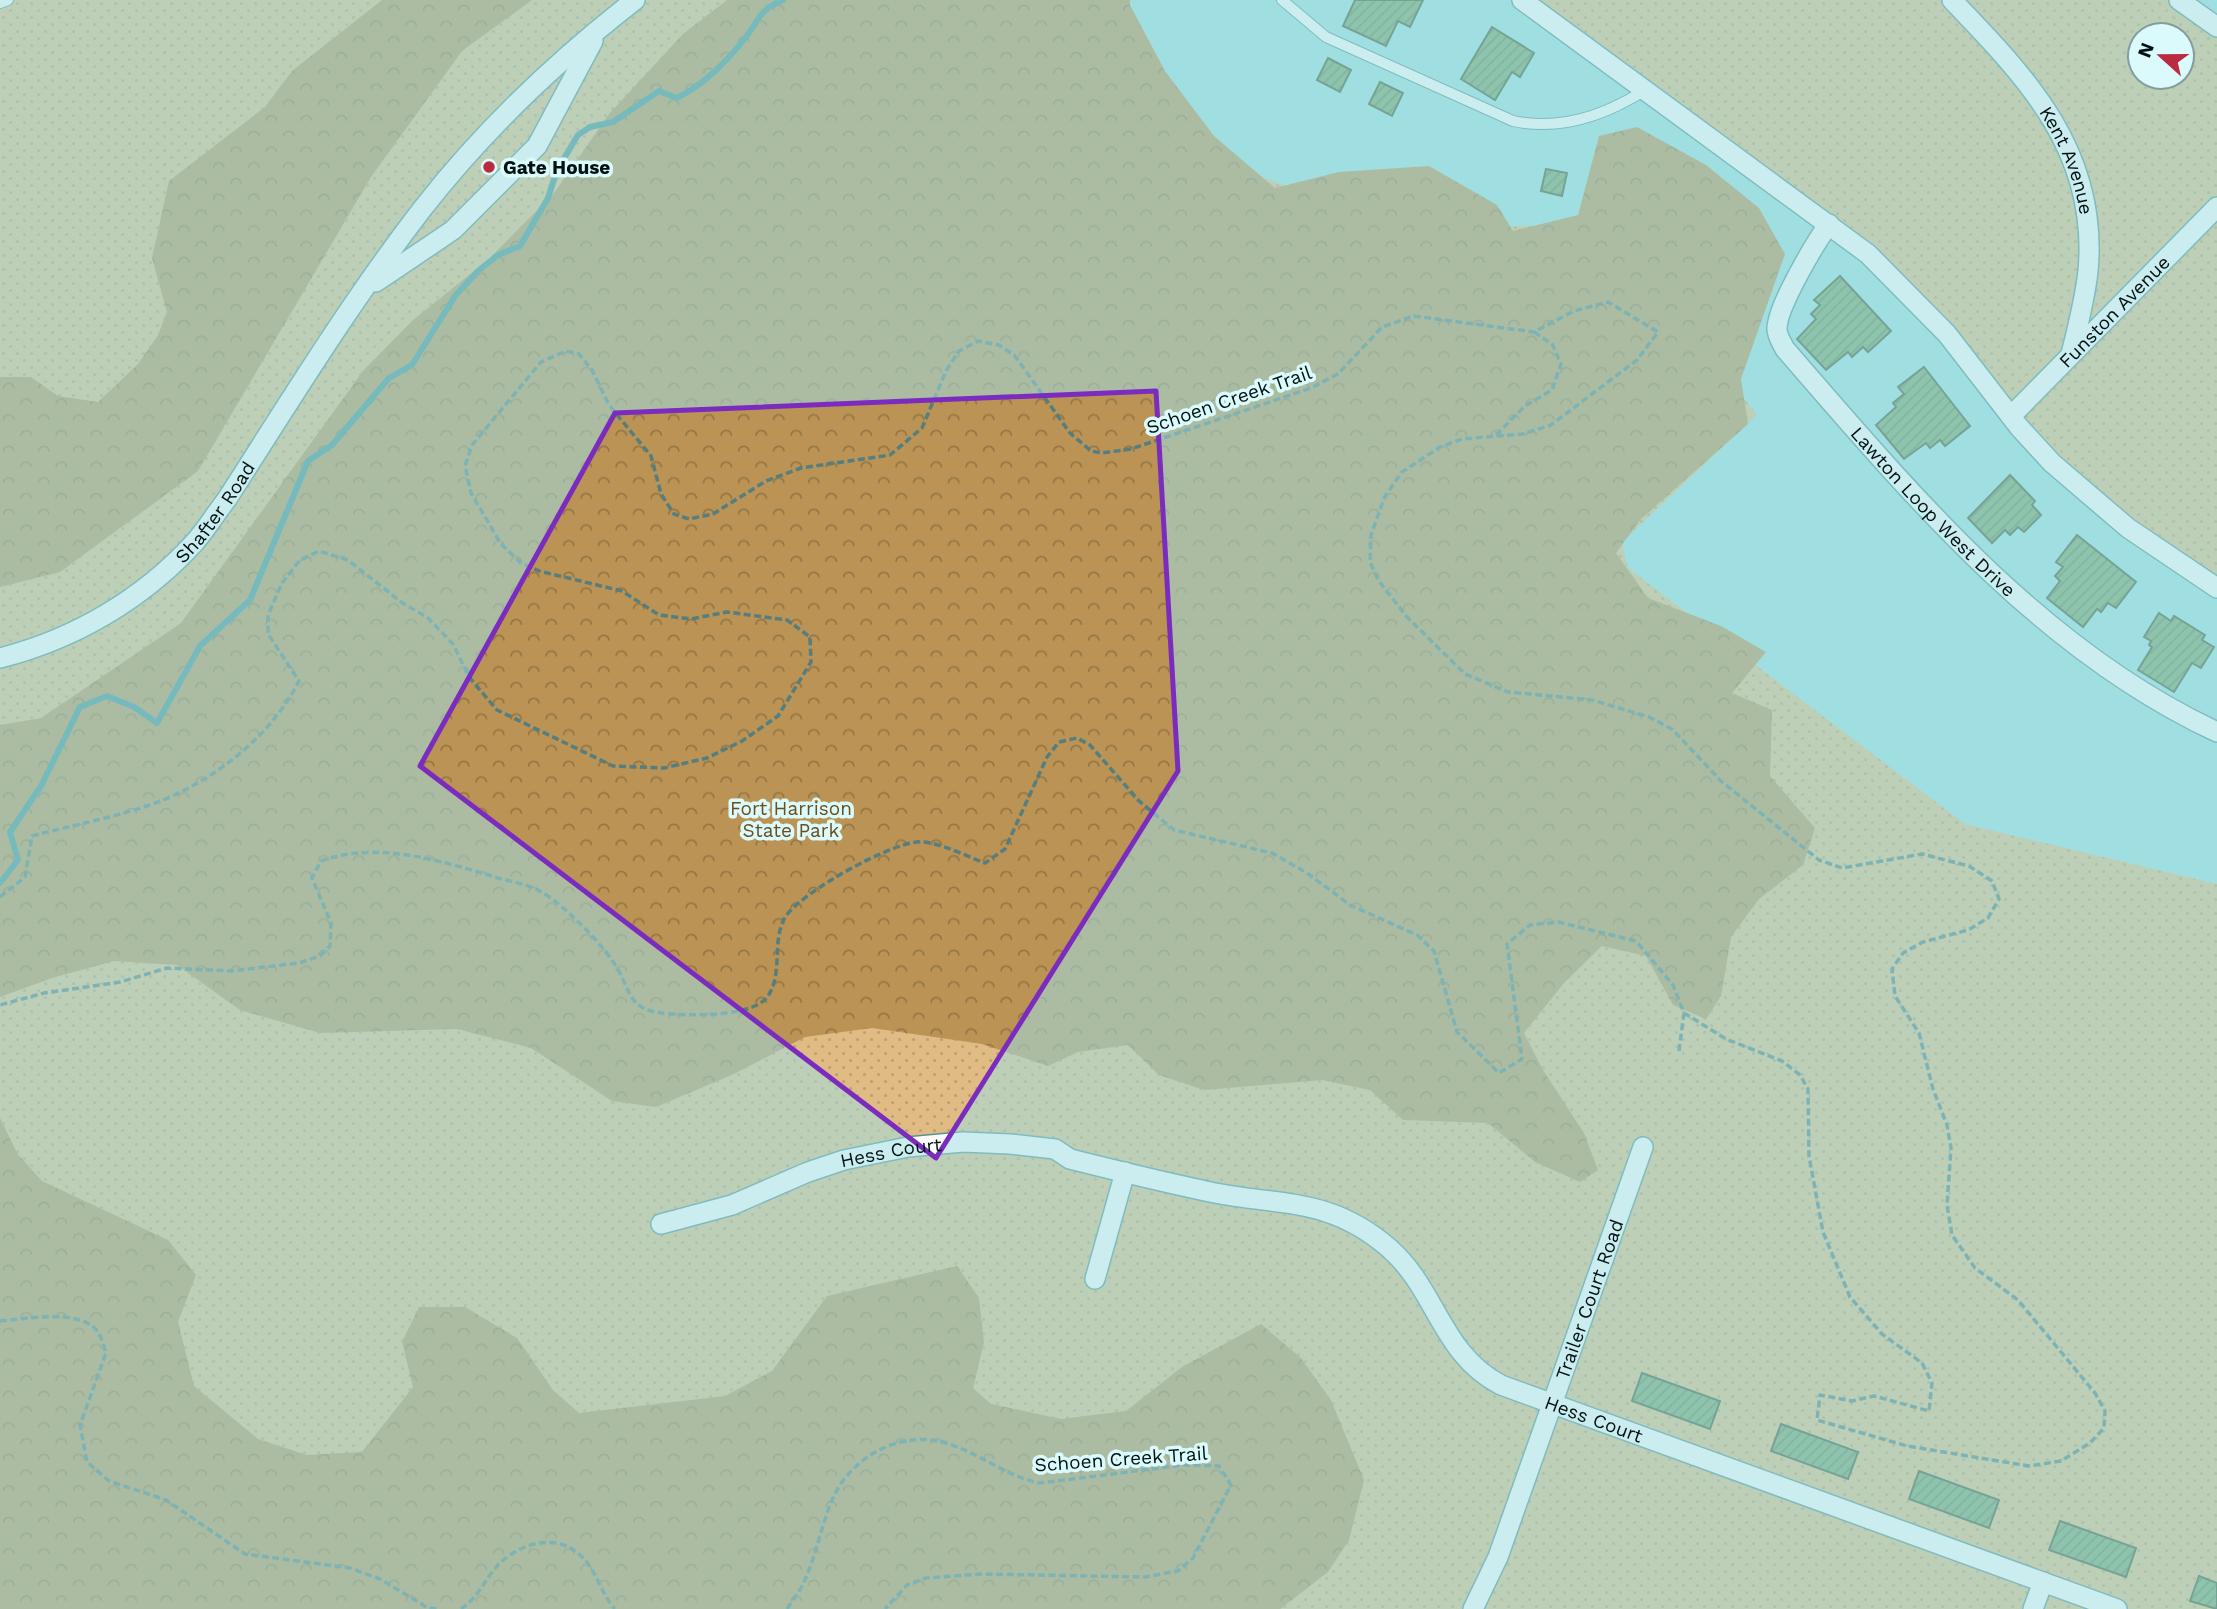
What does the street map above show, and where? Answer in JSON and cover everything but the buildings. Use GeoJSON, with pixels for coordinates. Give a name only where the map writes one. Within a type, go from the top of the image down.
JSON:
{"type":"FeatureCollection","features":[{"type":"Feature","properties":{"kind":"street","name":"Shafter Road"},"geometry":{"type":"LineString","coordinates":[[0,658],[65,636],[98,619],[130,600],[174,564],[205,530],[227,499],[364,291],[425,206],[461,163],[528,94],[635,0]]}},
{"type":"Feature","properties":{"kind":"street"},"geometry":{"type":"LineString","coordinates":[[1521,0],[1868,254],[1909,293],[1971,363],[2037,448],[2092,499],[2147,542],[2217,588]]}},
{"type":"Feature","properties":{"kind":"street","name":"Kent Avenue"},"geometry":{"type":"LineString","coordinates":[[1952,0],[2036,92],[2056,124],[2072,158],[2082,194],[2088,270],[2083,307],[2071,354]]}},
{"type":"Feature","properties":{"kind":"street"},"geometry":{"type":"LineString","coordinates":[[2179,0],[2217,27]]}},
{"type":"Feature","properties":{"kind":"street","name":"Shafter Road"},"geometry":{"type":"LineString","coordinates":[[364,291],[453,230],[537,146],[598,31]]}},
{"type":"Feature","properties":{"kind":"street","name":"Funston Avenue"},"geometry":{"type":"LineString","coordinates":[[2011,416],[2217,207]]}},
{"type":"Feature","properties":{"kind":"street","name":"Lawton Loop West Drive"},"geometry":{"type":"LineString","coordinates":[[1829,224],[1807,258],[1778,319],[1777,333],[1786,349],[1918,501],[2032,609],[2108,669],[2217,732]]}},
{"type":"Feature","properties":{"kind":"street","name":"Hess Court"},"geometry":{"type":"LineString","coordinates":[[661,1224],[732,1205],[808,1172],[844,1160],[921,1145],[981,1142],[1055,1149],[1070,1159],[1219,1194],[1294,1202],[1332,1213],[1358,1226],[1389,1248],[1409,1269],[1436,1310],[1448,1337],[1469,1363],[1501,1385],[2117,1609]]}},
{"type":"Feature","properties":{"kind":"street","name":"Trailer Court Road"},"geometry":{"type":"LineString","coordinates":[[1473,1609],[1498,1557],[1643,1147]]}},
{"type":"Feature","properties":{"kind":"street"},"geometry":{"type":"LineString","coordinates":[[1095,1279],[1125,1172]]}},
{"type":"Feature","properties":{"kind":"street"},"geometry":{"type":"LineString","coordinates":[[2033,1609],[2043,1582]]}},
{"type":"Feature","properties":{"kind":"lane"},"geometry":{"type":"LineString","coordinates":[[0,3],[8,0]]}},
{"type":"Feature","properties":{"kind":"lane"},"geometry":{"type":"LineString","coordinates":[[1282,0],[1326,37],[1513,121],[1544,125],[1577,121],[1620,104],[1645,89]]}},
{"type":"Feature","properties":{"kind":"path"},"geometry":{"type":"LineString","coordinates":[[1495,436],[1525,406],[1552,390],[1561,364],[1552,344],[1534,332],[1574,312],[1608,302],[1658,332],[1637,360],[1551,425],[1523,434],[1462,439],[1440,447],[1402,472],[1385,496],[1371,535],[1370,562],[1378,580],[1407,617],[1465,674],[1508,692],[1592,700],[1672,729],[1721,780],[1819,860],[1842,867],[1922,854],[1969,866],[1992,881],[2000,899],[1988,918],[1968,930],[1923,942],[1903,953],[1892,969],[1895,996],[1919,1033],[1933,1089],[1947,1125],[1951,1148],[1947,1205],[1952,1235],[1975,1268],[2018,1300],[2095,1393],[2105,1411],[2104,1427],[2090,1443],[2060,1461],[2029,1466],[1907,1446],[1816,1419],[1820,1395],[1853,1401],[1874,1396],[1929,1411],[1932,1383],[1922,1363],[1882,1334],[1850,1297],[1823,1231],[1809,1156],[1808,1089],[1800,1075],[1782,1061],[1726,1039],[1684,1013]]}},
{"type":"Feature","properties":{"kind":"path","name":"Schoen Creek Trail"},"geometry":{"type":"LineString","coordinates":[[0,897],[25,877],[32,836],[158,802],[226,766],[285,709],[299,681],[268,634],[268,615],[282,583],[300,560],[318,551],[348,560],[401,602],[428,618],[453,644],[469,677],[497,709],[613,766],[664,768],[707,758],[742,741],[778,716],[811,662],[810,637],[787,620],[727,612],[691,619],[659,615],[622,591],[539,571],[521,563],[501,544],[471,493],[465,466],[472,445],[541,362],[566,351],[579,354],[592,370],[609,404],[651,456],[661,494],[674,514],[689,519],[713,514],[766,481],[801,468],[891,455],[922,428],[946,371],[959,351],[978,341],[999,345],[1015,356],[1070,433],[1091,451],[1102,453],[1130,449],[1311,388],[1338,374],[1382,327],[1414,316],[1534,332]]}},
{"type":"Feature","properties":{"kind":"path"},"geometry":{"type":"LineString","coordinates":[[0,1005],[44,993],[120,982],[167,968],[232,971],[299,963],[320,956],[330,946],[331,923],[312,878],[321,861],[343,853],[420,855],[539,890],[576,919],[615,965],[628,993],[641,1008],[661,1013],[734,1013],[758,1004],[768,995],[776,972],[777,935],[786,915],[834,879],[877,854],[904,843],[924,842],[985,863],[1005,849],[1047,757],[1059,742],[1077,738],[1090,745],[1139,801],[1174,830],[1272,853],[1307,873],[1350,905],[1417,935],[1434,951],[1457,1032],[1499,1073],[1522,1059],[1507,944],[1530,925],[1558,922],[1636,941],[1673,985],[1684,1013],[1679,1051]]}},
{"type":"Feature","properties":{"kind":"path"},"geometry":{"type":"LineString","coordinates":[[0,1321],[55,1316],[81,1319],[97,1330],[106,1353],[80,1425],[87,1462],[109,1481],[166,1500],[245,1554],[350,1568],[380,1579],[428,1608],[439,1609]]}},
{"type":"Feature","properties":{"kind":"path","name":"Schoen Creek Trail"},"geometry":{"type":"LineString","coordinates":[[787,1609],[804,1583],[833,1497],[850,1473],[877,1449],[904,1440],[936,1441],[969,1451],[1018,1479],[1040,1483],[1184,1465],[1219,1466],[1231,1485],[1193,1558],[1178,1571],[1145,1577],[982,1574],[926,1578],[907,1585],[885,1609]]}},
{"type":"Feature","properties":{"kind":"path"},"geometry":{"type":"LineString","coordinates":[[461,1609],[478,1597],[498,1565],[527,1545],[546,1541],[571,1546],[586,1561],[615,1609]]}},
{"type":"Feature","properties":{"kind":"highlighted area"},"geometry":{"type":"Polygon","coordinates":[[[1156,391],[1178,771],[936,1158],[420,766],[615,413],[1156,391]]]}},
{"type":"Feature","properties":{"kind":"green space","name":"Fort Harrison State Park"},"geometry":{"type":"Polygon","coordinates":[[[0,0],[1123,0],[1134,69],[1248,172],[1413,231],[1608,222],[1757,415],[1622,542],[1628,568],[1965,824],[2217,884],[2217,1609],[0,1609],[0,0]]]}},
{"type":"Feature","properties":{"kind":"green space"},"geometry":{"type":"Polygon","coordinates":[[[382,0],[532,0],[462,51],[371,177],[198,471],[60,572],[0,587],[0,377],[31,377],[58,396],[98,402],[138,364],[158,335],[167,312],[152,258],[169,181],[265,107],[292,71],[382,0]]]}},
{"type":"Feature","properties":{"kind":"green space"},"geometry":{"type":"Polygon","coordinates":[[[727,0],[1130,0],[1130,5],[1165,71],[1214,136],[1275,188],[1339,172],[1429,166],[1497,205],[1513,231],[1578,215],[1599,136],[1637,127],[1706,165],[1759,208],[1785,254],[1741,379],[1748,424],[1641,519],[1616,553],[1648,598],[1721,626],[1766,652],[1732,693],[1772,710],[1770,776],[1815,828],[1803,865],[1759,899],[1731,937],[1721,996],[1706,1019],[1673,1005],[1646,956],[1602,946],[1564,983],[1524,1033],[1543,1070],[1584,1133],[1598,1170],[1580,1182],[1535,1162],[1488,1123],[1403,1120],[1370,1090],[1322,1080],[1204,1090],[1159,1075],[1128,1045],[1078,1052],[1048,1066],[982,1044],[872,1028],[805,1037],[734,1074],[656,1107],[612,1101],[531,1048],[457,1029],[320,1033],[240,1010],[177,965],[114,961],[52,978],[0,997],[0,725],[41,718],[181,623],[363,371],[412,321],[490,258],[554,193],[609,114],[683,34],[727,0]]]}},
{"type":"Feature","properties":{"kind":"green space"},"geometry":{"type":"Polygon","coordinates":[[[1522,0],[2179,0],[2217,27],[2217,588],[2092,499],[1909,293],[1522,0]]]}},
{"type":"Feature","properties":{"kind":"green space"},"geometry":{"type":"Polygon","coordinates":[[[0,1118],[17,1153],[42,1181],[168,1240],[196,1275],[178,1322],[194,1386],[258,1439],[307,1455],[362,1452],[413,1387],[402,1342],[419,1307],[465,1307],[517,1338],[553,1390],[579,1413],[725,1396],[772,1371],[827,1296],[957,1266],[979,1298],[984,1342],[973,1388],[991,1404],[1061,1419],[1126,1411],[1182,1367],[1261,1324],[1301,1358],[1331,1400],[1364,1480],[1349,1540],[1328,1572],[1280,1609],[0,1609],[0,1118]]]}},
{"type":"Feature","properties":{"kind":"waterway"},"geometry":{"type":"LineString","coordinates":[[0,883],[18,860],[10,832],[41,786],[80,707],[107,696],[134,707],[157,723],[200,646],[250,600],[308,461],[332,445],[389,378],[412,365],[455,296],[478,271],[498,255],[520,246],[548,198],[557,170],[578,135],[590,127],[613,122],[659,91],[677,98],[687,92],[723,63],[765,11],[783,0]]}},
{"type":"Feature","properties":{"kind":"place","name":"Gate House"},"geometry":{"type":"Point","coordinates":[489,167]}}]}
